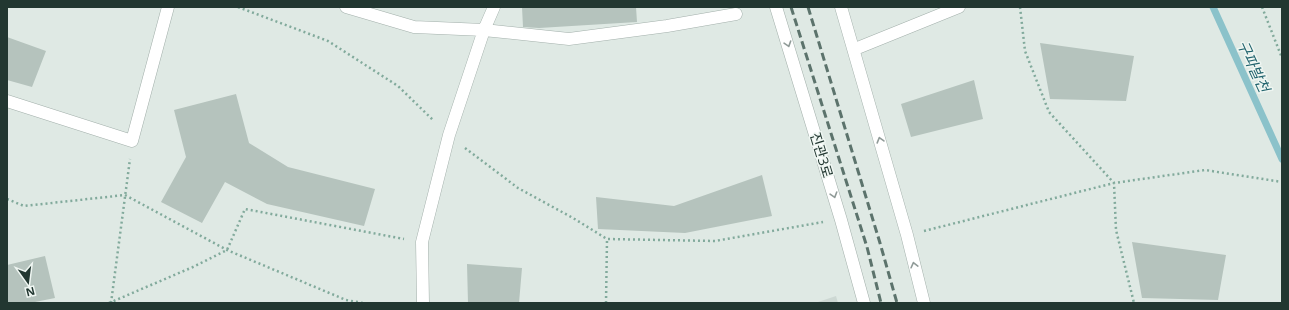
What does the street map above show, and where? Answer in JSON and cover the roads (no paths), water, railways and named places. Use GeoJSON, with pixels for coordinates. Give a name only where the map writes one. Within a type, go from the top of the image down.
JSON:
{"type":"FeatureCollection","features":[{"type":"Feature","properties":{"kind":"street"},"geometry":{"type":"LineString","coordinates":[[7,101],[132,141],[168,7]]}},
{"type":"Feature","properties":{"kind":"street"},"geometry":{"type":"LineString","coordinates":[[346,7],[414,27],[484,30],[569,39],[667,26],[736,14]]}},
{"type":"Feature","properties":{"kind":"street"},"geometry":{"type":"LineString","coordinates":[[423,303],[421,256],[422,242],[449,135],[484,30],[494,7]]}},
{"type":"Feature","properties":{"kind":"street","name":"진관3로"},"geometry":{"type":"LineString","coordinates":[[776,7],[842,220],[864,303]]}},
{"type":"Feature","properties":{"kind":"street"},"geometry":{"type":"LineString","coordinates":[[841,7],[855,49],[924,303]]}},
{"type":"Feature","properties":{"kind":"street"},"geometry":{"type":"LineString","coordinates":[[855,49],[959,7]]}},
{"type":"Feature","properties":{"kind":"waterway","name":"구파발천"},"geometry":{"type":"LineString","coordinates":[[1213,7],[1282,159]]}},
{"type":"Feature","properties":{"kind":"railway"},"geometry":{"type":"LineString","coordinates":[[791,7],[867,247],[881,303]]}},
{"type":"Feature","properties":{"kind":"railway"},"geometry":{"type":"LineString","coordinates":[[808,7],[897,303]]}}]}
